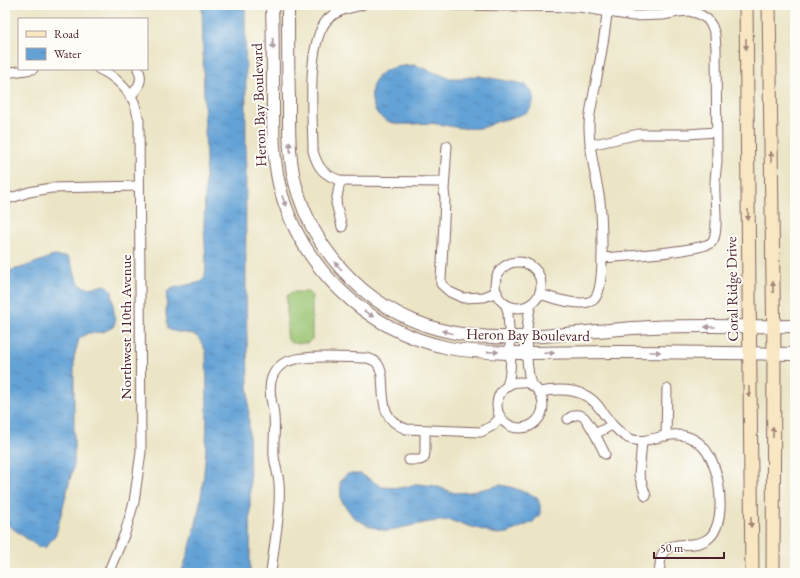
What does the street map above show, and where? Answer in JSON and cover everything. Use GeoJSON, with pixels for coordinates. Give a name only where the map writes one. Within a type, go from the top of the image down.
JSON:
{"type":"FeatureCollection","features":[{"type":"Feature","properties":{"kind":"main road","name":"Coral Ridge Drive"},"geometry":{"type":"LineString","coordinates":[[746,5],[752,573]]}},
{"type":"Feature","properties":{"kind":"main road"},"geometry":{"type":"LineString","coordinates":[[769,5],[774,354],[773,573]]}},
{"type":"Feature","properties":{"kind":"street","name":"Heron Bay Boulevard"},"geometry":{"type":"LineString","coordinates":[[272,5],[274,148],[275,164],[279,184],[285,203],[302,241],[314,260],[338,290],[360,308],[388,326],[418,340],[449,348],[482,352],[795,354]]}},
{"type":"Feature","properties":{"kind":"street","name":"Heron Bay Boulevard"},"geometry":{"type":"LineString","coordinates":[[288,5],[289,146],[293,173],[298,192],[306,213],[322,244],[333,261],[373,298],[394,311],[421,324],[450,333],[480,337],[552,336],[652,327],[795,326]]}},
{"type":"Feature","properties":{"kind":"street"},"geometry":{"type":"LineString","coordinates":[[362,5],[337,13],[323,25],[318,36],[312,64],[314,151],[316,162],[321,170],[340,181],[444,182]]}},
{"type":"Feature","properties":{"kind":"street"},"geometry":{"type":"LineString","coordinates":[[455,5],[579,7],[647,17],[689,11],[699,14],[712,26],[715,35],[715,237],[712,242],[689,250],[602,258]]}},
{"type":"Feature","properties":{"kind":"street"},"geometry":{"type":"LineString","coordinates":[[540,294],[567,302],[587,302],[593,300],[598,295],[602,258],[602,228],[599,197],[590,145],[589,124],[607,12]]}},
{"type":"Feature","properties":{"kind":"street"},"geometry":{"type":"LineString","coordinates":[[5,73],[26,70]]}},
{"type":"Feature","properties":{"kind":"street"},"geometry":{"type":"LineString","coordinates":[[101,70],[116,76]]}},
{"type":"Feature","properties":{"kind":"street"},"geometry":{"type":"LineString","coordinates":[[130,97],[140,85],[141,76],[138,70]]}},
{"type":"Feature","properties":{"kind":"street","name":"Northwest 110th Avenue"},"geometry":{"type":"LineString","coordinates":[[108,573],[125,533],[134,502],[141,452],[138,120],[134,103],[116,76]]}},
{"type":"Feature","properties":{"kind":"street"},"geometry":{"type":"LineString","coordinates":[[590,145],[639,134],[688,134],[716,132]]}},
{"type":"Feature","properties":{"kind":"street"},"geometry":{"type":"LineString","coordinates":[[447,146],[444,182],[445,199],[440,278],[441,284],[450,292],[463,298],[484,297],[496,292]]}},
{"type":"Feature","properties":{"kind":"street"},"geometry":{"type":"LineString","coordinates":[[340,181],[336,202],[342,227]]}},
{"type":"Feature","properties":{"kind":"street"},"geometry":{"type":"LineString","coordinates":[[5,200],[29,192],[51,188],[138,186]]}},
{"type":"Feature","properties":{"kind":"street"},"geometry":{"type":"LineString","coordinates":[[506,305],[518,308],[531,304],[540,294],[540,278],[531,266],[519,263],[508,265],[497,276],[495,284],[496,292],[506,305],[508,313],[510,376],[507,386]]}},
{"type":"Feature","properties":{"kind":"street"},"geometry":{"type":"LineString","coordinates":[[531,304],[528,316],[528,365],[531,385]]}},
{"type":"Feature","properties":{"kind":"street"},"geometry":{"type":"LineString","coordinates":[[271,573],[279,504],[279,482],[274,456],[275,419],[270,388],[274,372],[281,365],[294,359],[306,358],[367,358],[376,361],[381,368],[385,409],[388,418],[396,425],[406,429],[481,432],[492,426],[500,417]]}},
{"type":"Feature","properties":{"kind":"street"},"geometry":{"type":"LineString","coordinates":[[521,382],[531,385],[539,392],[542,398],[541,412],[538,419],[526,427],[512,426],[505,422],[500,417],[497,404],[498,397],[502,390],[514,383],[521,382]]}},
{"type":"Feature","properties":{"kind":"street"},"geometry":{"type":"LineString","coordinates":[[666,436],[668,389]]}},
{"type":"Feature","properties":{"kind":"street"},"geometry":{"type":"LineString","coordinates":[[539,392],[551,390],[577,391],[590,397],[600,407],[612,425],[620,433],[629,438],[642,441],[678,435],[690,437],[701,444],[716,471],[720,489],[720,509],[717,526],[712,536],[703,542],[666,549],[662,556],[659,573]]}},
{"type":"Feature","properties":{"kind":"street"},"geometry":{"type":"LineString","coordinates":[[568,418],[572,415],[578,414],[583,416],[606,454]]}},
{"type":"Feature","properties":{"kind":"street"},"geometry":{"type":"LineString","coordinates":[[595,434],[612,425]]}},
{"type":"Feature","properties":{"kind":"street"},"geometry":{"type":"LineString","coordinates":[[409,460],[420,460],[424,458],[425,430]]}},
{"type":"Feature","properties":{"kind":"street"},"geometry":{"type":"LineString","coordinates":[[642,441],[639,475],[646,496]]}},
{"type":"Feature","properties":{"kind":"green space"},"geometry":{"type":"Polygon","coordinates":[[[291,292],[308,292],[312,296],[312,339],[308,343],[291,343],[287,338],[287,296],[291,292]]]}},
{"type":"Feature","properties":{"kind":"water"},"geometry":{"type":"Polygon","coordinates":[[[202,5],[245,5],[246,295],[250,469],[250,573],[181,573],[197,519],[202,492],[205,464],[207,408],[206,352],[195,335],[168,329],[166,314],[167,292],[173,288],[201,282],[205,276],[206,262],[204,226],[206,160],[202,5]]]}},
{"type":"Feature","properties":{"kind":"water"},"geometry":{"type":"Polygon","coordinates":[[[415,65],[449,78],[479,76],[524,84],[532,92],[534,99],[532,106],[527,112],[481,128],[463,128],[430,123],[401,124],[387,121],[377,113],[372,101],[372,88],[375,81],[378,76],[387,70],[415,65]]]}},
{"type":"Feature","properties":{"kind":"water"},"geometry":{"type":"Polygon","coordinates":[[[53,256],[68,257],[80,285],[88,288],[106,285],[112,291],[115,323],[113,327],[103,332],[88,333],[79,339],[74,357],[74,464],[56,534],[45,548],[37,546],[5,523],[5,272],[24,267],[53,256]]]}},
{"type":"Feature","properties":{"kind":"water"},"geometry":{"type":"Polygon","coordinates":[[[347,474],[361,474],[382,487],[400,488],[418,484],[435,486],[455,493],[470,492],[501,485],[514,488],[537,497],[540,505],[540,514],[533,522],[508,533],[496,534],[449,520],[429,522],[386,531],[369,526],[353,517],[341,500],[340,481],[347,474]]]}}]}
